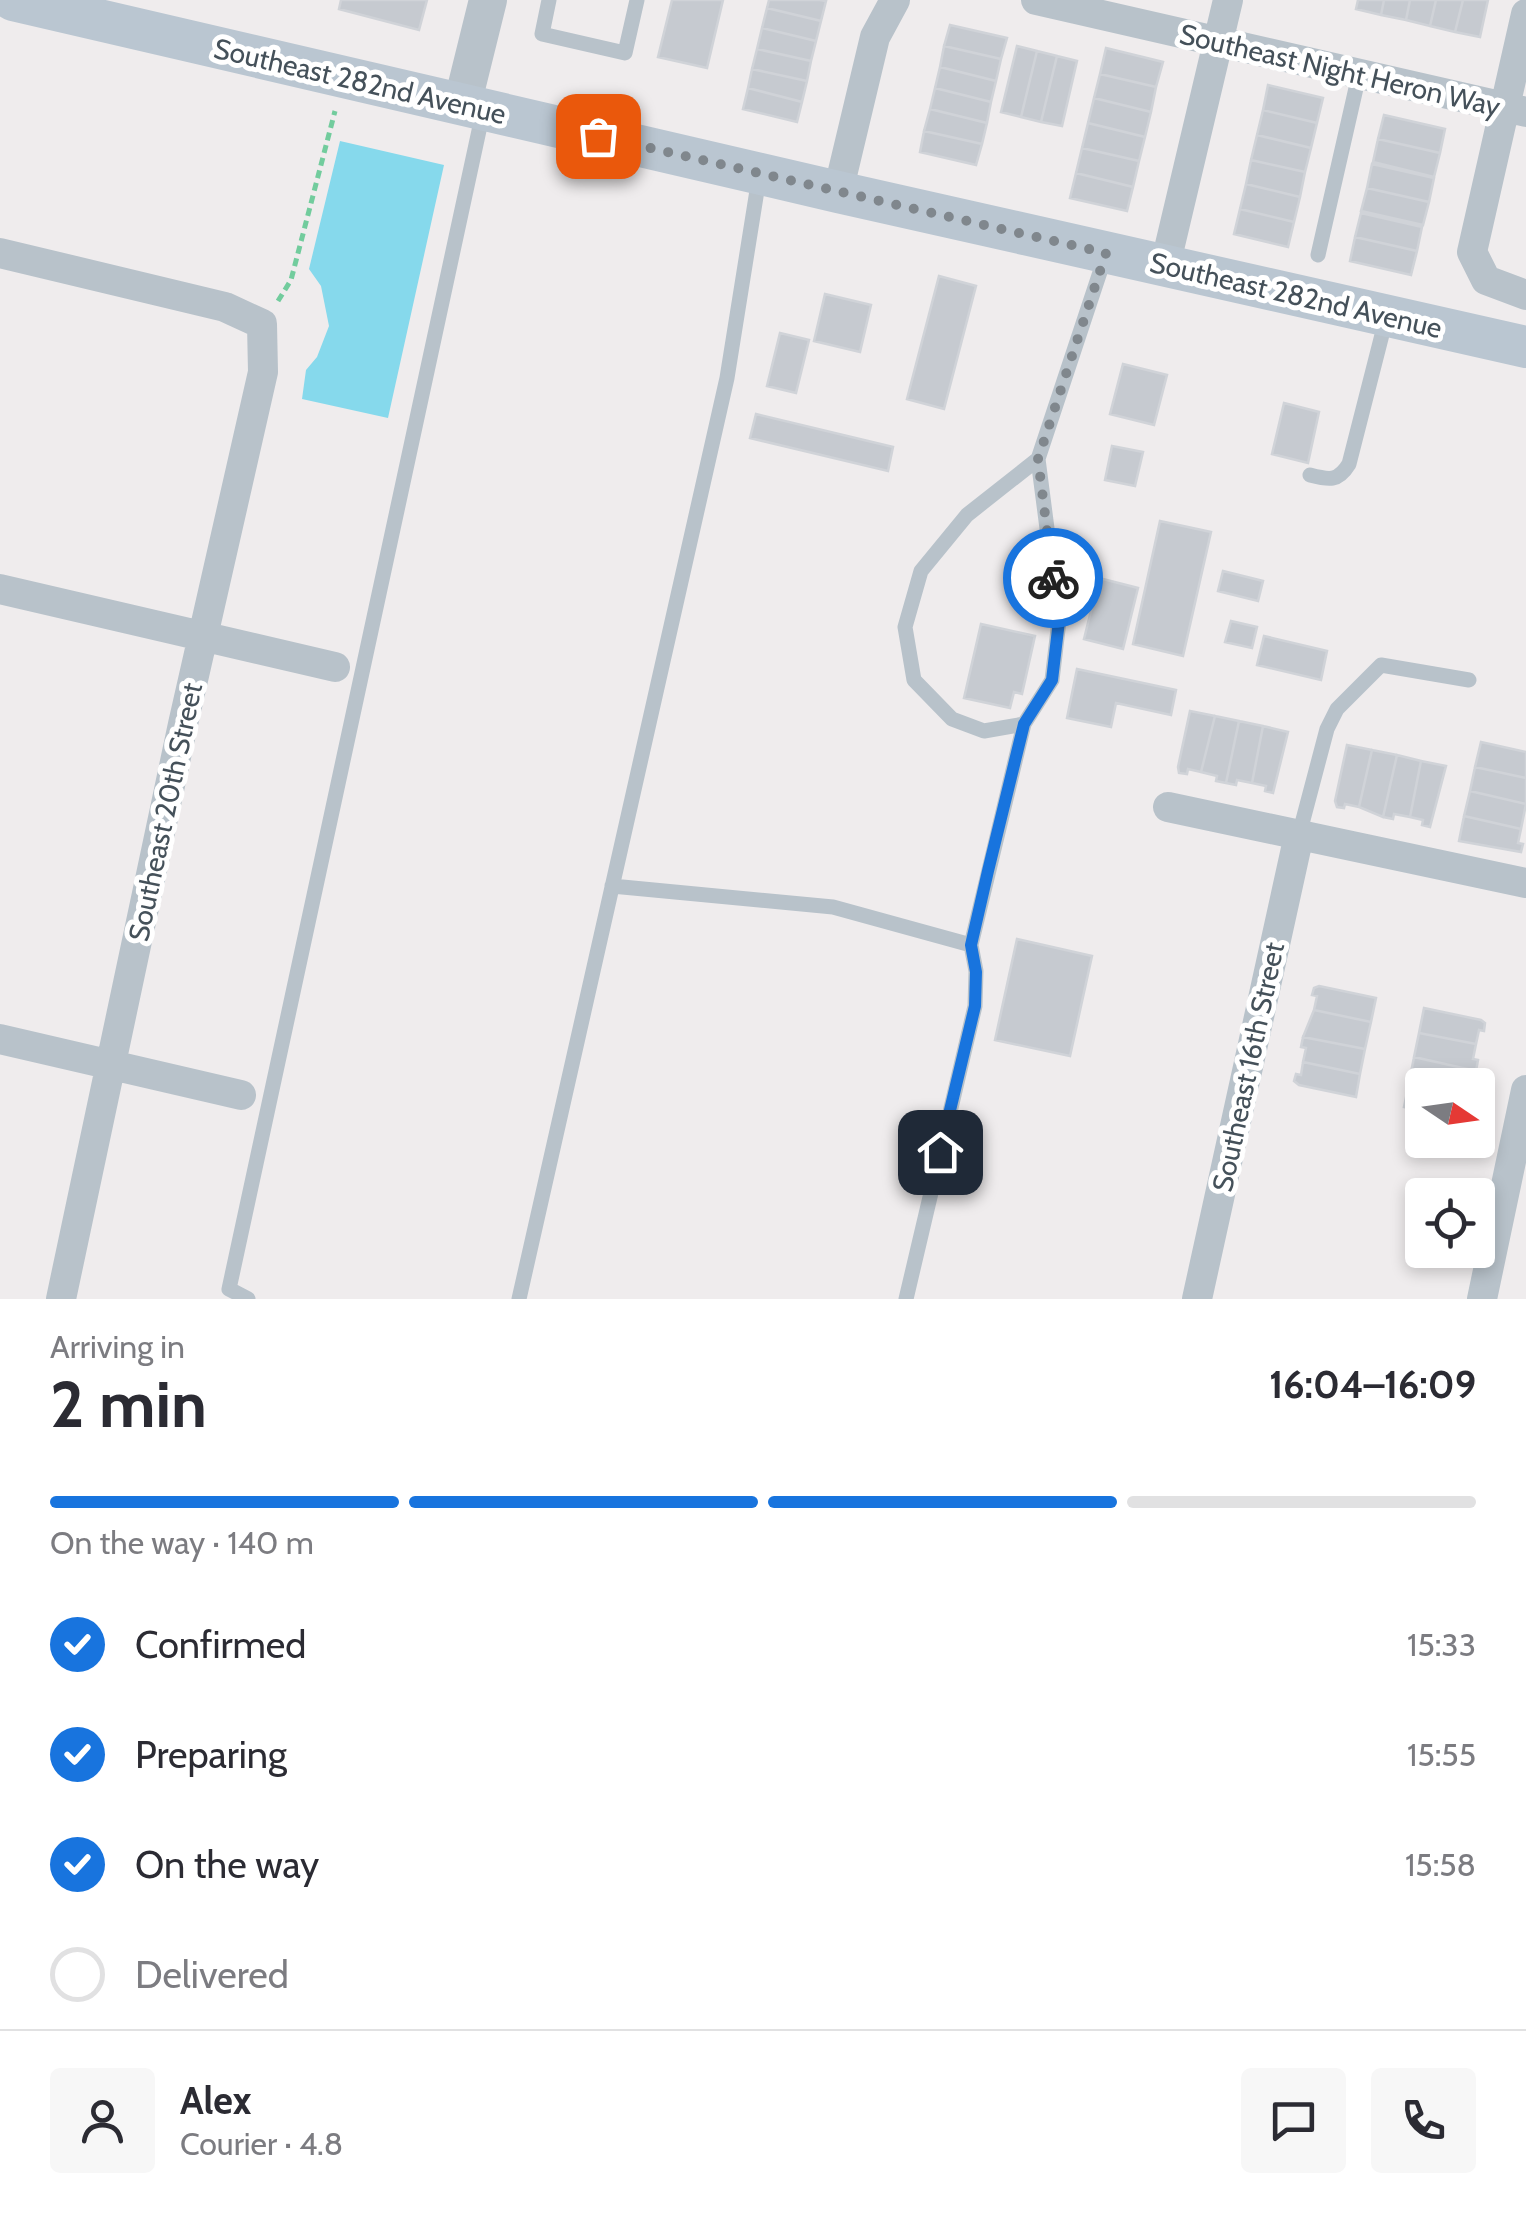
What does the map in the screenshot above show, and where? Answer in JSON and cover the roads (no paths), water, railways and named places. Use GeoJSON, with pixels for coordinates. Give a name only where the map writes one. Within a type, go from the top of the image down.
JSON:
{"type":"FeatureCollection","features":[{"type":"Feature","properties":{"kind":"main road","name":"Southeast 282nd Avenue"},"geometry":{"type":"LineString","coordinates":[[14,0],[1526,347]]}},
{"type":"Feature","properties":{"kind":"street"},"geometry":{"type":"LineString","coordinates":[[473,108],[488,0]]}},
{"type":"Feature","properties":{"kind":"street"},"geometry":{"type":"LineString","coordinates":[[838,192],[875,37],[895,0]]}},
{"type":"Feature","properties":{"kind":"street","name":"Southeast Night Heron Way"},"geometry":{"type":"LineString","coordinates":[[1036,0],[1515,109]]}},
{"type":"Feature","properties":{"kind":"street"},"geometry":{"type":"LineString","coordinates":[[1166,266],[1228,0]]}},
{"type":"Feature","properties":{"kind":"street"},"geometry":{"type":"LineString","coordinates":[[1526,14],[1515,109],[1472,252],[1486,280],[1526,295]]}},
{"type":"Feature","properties":{"kind":"street","name":"Southeast 20th Street"},"geometry":{"type":"LineString","coordinates":[[0,254],[225,307],[262,324],[263,372],[61,1299]]}},
{"type":"Feature","properties":{"kind":"street"},"geometry":{"type":"LineString","coordinates":[[0,589],[335,667]]}},
{"type":"Feature","properties":{"kind":"street"},"geometry":{"type":"LineString","coordinates":[[1168,806],[1526,884]]}},
{"type":"Feature","properties":{"kind":"street","name":"Southeast 16th Street"},"geometry":{"type":"LineString","coordinates":[[1197,1299],[1299,835]]}},
{"type":"Feature","properties":{"kind":"street"},"geometry":{"type":"LineString","coordinates":[[0,1040],[241,1095]]}},
{"type":"Feature","properties":{"kind":"street"},"geometry":{"type":"LineString","coordinates":[[1482,1299],[1516,1192],[1526,1090]]}},
{"type":"Feature","properties":{"kind":"lane"},"geometry":{"type":"LineString","coordinates":[[549,0],[542,34],[625,53],[637,0]]}},
{"type":"Feature","properties":{"kind":"lane"},"geometry":{"type":"LineString","coordinates":[[1318,254],[1360,75]]}},
{"type":"Feature","properties":{"kind":"lane"},"geometry":{"type":"LineString","coordinates":[[248,1299],[229,1289],[473,108]]}},
{"type":"Feature","properties":{"kind":"lane"},"geometry":{"type":"LineString","coordinates":[[520,1299],[728,378],[760,174]]}},
{"type":"Feature","properties":{"kind":"lane"},"geometry":{"type":"LineString","coordinates":[[906,1299],[975,1006],[976,972],[971,945],[1024,724],[1052,680],[1059,621],[1038,459],[1106,253]]}},
{"type":"Feature","properties":{"kind":"lane"},"geometry":{"type":"LineString","coordinates":[[1310,476],[1330,480],[1341,477],[1349,464],[1387,316]]}},
{"type":"Feature","properties":{"kind":"lane"},"geometry":{"type":"LineString","coordinates":[[1024,724],[984,731],[952,719],[914,680],[905,626],[921,571],[967,515],[1038,459]]}},
{"type":"Feature","properties":{"kind":"lane"},"geometry":{"type":"LineString","coordinates":[[1299,835],[1327,729],[1337,710],[1381,664],[1469,680]]}},
{"type":"Feature","properties":{"kind":"lane"},"geometry":{"type":"LineString","coordinates":[[612,886],[833,907],[971,945]]}},
{"type":"Feature","properties":{"kind":"water"},"geometry":{"type":"Polygon","coordinates":[[[340,141],[444,165],[388,418],[302,399],[306,370],[317,357],[329,326],[321,286],[309,269],[340,141]]]}}]}
